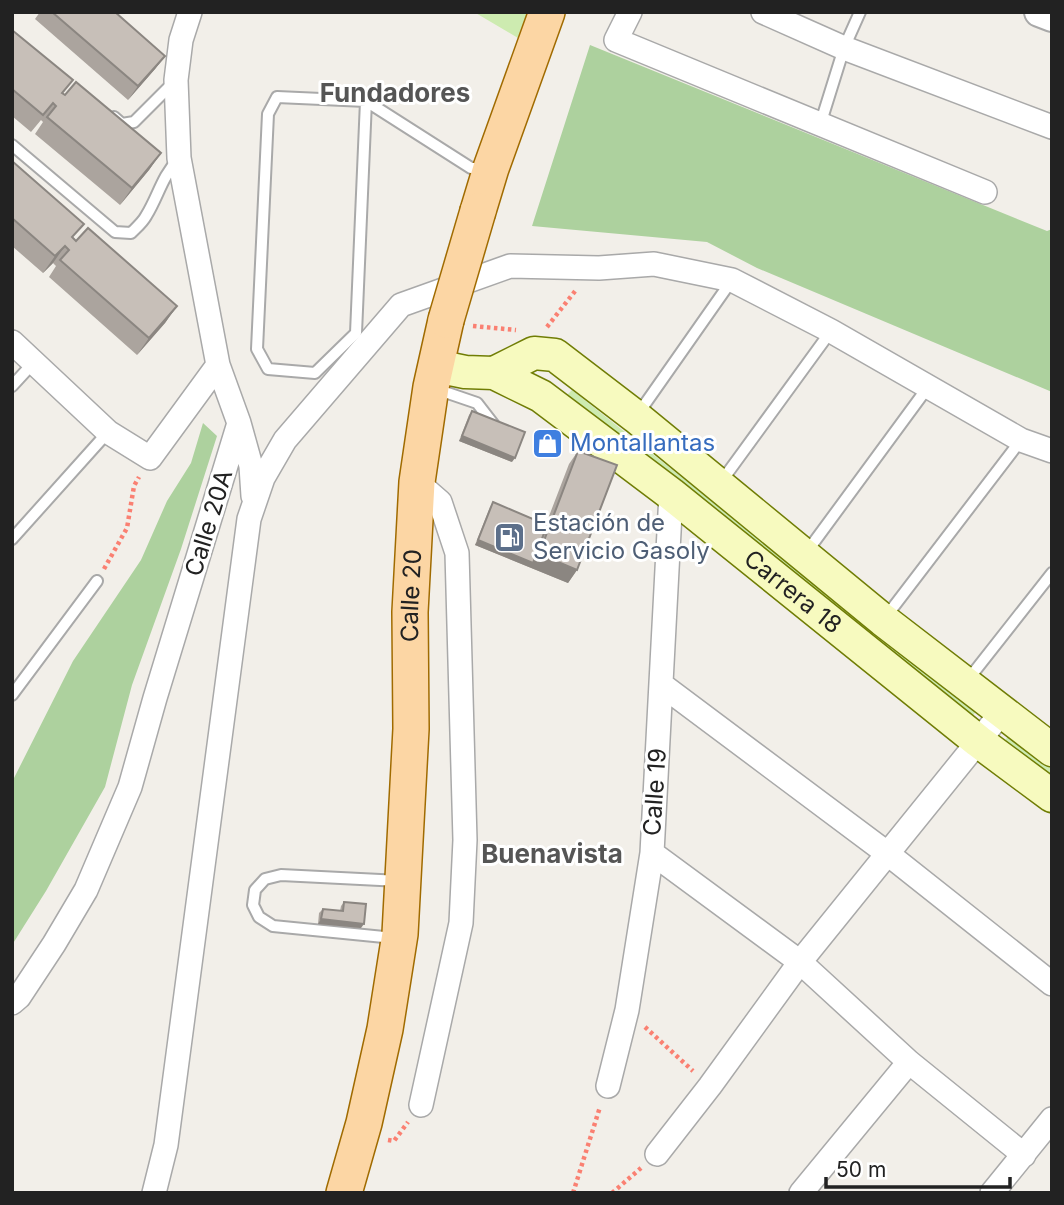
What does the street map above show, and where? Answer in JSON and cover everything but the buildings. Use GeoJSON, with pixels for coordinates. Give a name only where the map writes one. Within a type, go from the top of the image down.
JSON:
{"type":"FeatureCollection","features":[{"type":"Feature","properties":{"kind":"main road","name":"Calle 20"},"geometry":{"type":"LineString","coordinates":[[344,1193],[364,1123],[385,1029],[399,938],[411,729],[410,612],[417,482],[433,377],[457,323],[478,211],[491,168],[547,12]]}},
{"type":"Feature","properties":{"kind":"main road","name":"Carrera 18"},"geometry":{"type":"LineString","coordinates":[[494,373],[526,341],[555,355],[636,416],[883,620],[1052,750]]}},
{"type":"Feature","properties":{"kind":"main road","name":"Carrera 18"},"geometry":{"type":"LineString","coordinates":[[433,377],[464,372],[494,373],[541,396],[671,494],[978,741],[1052,796]]}},
{"type":"Feature","properties":{"kind":"street"},"geometry":{"type":"LineString","coordinates":[[190,12],[181,40],[176,80],[180,158],[218,365],[251,466],[253,502]]}},
{"type":"Feature","properties":{"kind":"street"},"geometry":{"type":"LineString","coordinates":[[630,12],[616,40],[985,192]]}},
{"type":"Feature","properties":{"kind":"street"},"geometry":{"type":"LineString","coordinates":[[763,12],[844,48],[1052,127]]}},
{"type":"Feature","properties":{"kind":"street"},"geometry":{"type":"LineString","coordinates":[[1039,12],[1052,17]]}},
{"type":"Feature","properties":{"kind":"street"},"geometry":{"type":"LineString","coordinates":[[155,1193],[166,1145],[248,519],[263,478],[285,440],[401,305],[510,266],[599,268],[654,264],[732,279],[831,331],[1020,440],[1052,451]]}},
{"type":"Feature","properties":{"kind":"street"},"geometry":{"type":"LineString","coordinates":[[12,342],[108,432],[150,458],[218,365]]}},
{"type":"Feature","properties":{"kind":"street","name":"Calle 20A"},"geometry":{"type":"LineString","coordinates":[[12,1003],[19,997],[54,944],[86,890],[130,787],[239,424]]}},
{"type":"Feature","properties":{"kind":"street"},"geometry":{"type":"LineString","coordinates":[[417,482],[440,502],[457,553],[465,840],[461,923],[421,1105]]}},
{"type":"Feature","properties":{"kind":"street","name":"Calle 19"},"geometry":{"type":"LineString","coordinates":[[608,1087],[627,1010],[652,853],[671,494]]}},
{"type":"Feature","properties":{"kind":"street"},"geometry":{"type":"LineString","coordinates":[[662,685],[888,855],[1052,984]]}},
{"type":"Feature","properties":{"kind":"street"},"geometry":{"type":"LineString","coordinates":[[657,1154],[800,962],[1002,712]]}},
{"type":"Feature","properties":{"kind":"street"},"geometry":{"type":"LineString","coordinates":[[652,853],[800,962],[909,1062],[1024,1155]]}},
{"type":"Feature","properties":{"kind":"street"},"geometry":{"type":"LineString","coordinates":[[801,1193],[909,1062]]}},
{"type":"Feature","properties":{"kind":"street"},"geometry":{"type":"LineString","coordinates":[[992,1193],[1052,1119]]}},
{"type":"Feature","properties":{"kind":"lane"},"geometry":{"type":"LineString","coordinates":[[820,125],[844,48],[860,12]]}},
{"type":"Feature","properties":{"kind":"lane"},"geometry":{"type":"LineString","coordinates":[[102,107],[122,124],[134,122],[176,80]]}},
{"type":"Feature","properties":{"kind":"lane"},"geometry":{"type":"LineString","coordinates":[[366,101],[356,333],[315,373],[268,369],[257,349],[268,114],[276,97],[366,101],[471,168],[491,168]]}},
{"type":"Feature","properties":{"kind":"lane"},"geometry":{"type":"LineString","coordinates":[[12,145],[116,232],[131,233],[146,216],[170,167],[180,158]]}},
{"type":"Feature","properties":{"kind":"lane"},"geometry":{"type":"LineString","coordinates":[[636,416],[732,279]]}},
{"type":"Feature","properties":{"kind":"lane"},"geometry":{"type":"LineString","coordinates":[[720,484],[831,331]]}},
{"type":"Feature","properties":{"kind":"lane"},"geometry":{"type":"LineString","coordinates":[[12,386],[35,361]]}},
{"type":"Feature","properties":{"kind":"lane"},"geometry":{"type":"LineString","coordinates":[[433,377],[477,403],[494,425]]}},
{"type":"Feature","properties":{"kind":"lane"},"geometry":{"type":"LineString","coordinates":[[804,555],[928,387]]}},
{"type":"Feature","properties":{"kind":"lane"},"geometry":{"type":"LineString","coordinates":[[12,539],[108,432]]}},
{"type":"Feature","properties":{"kind":"lane"},"geometry":{"type":"LineString","coordinates":[[883,620],[1020,440]]}},
{"type":"Feature","properties":{"kind":"lane"},"geometry":{"type":"LineString","coordinates":[[966,683],[1052,573]]}},
{"type":"Feature","properties":{"kind":"lane"},"geometry":{"type":"LineString","coordinates":[[12,695],[97,581]]}},
{"type":"Feature","properties":{"kind":"lane"},"geometry":{"type":"LineString","coordinates":[[399,938],[273,926],[259,917],[253,905],[256,890],[265,879],[281,875],[402,881]]}},
{"type":"Feature","properties":{"kind":"path"},"geometry":{"type":"LineString","coordinates":[[457,323],[526,341],[543,332],[585,279],[599,268]]}},
{"type":"Feature","properties":{"kind":"path"},"geometry":{"type":"LineString","coordinates":[[97,581],[127,528],[134,486],[150,458]]}},
{"type":"Feature","properties":{"kind":"path"},"geometry":{"type":"LineString","coordinates":[[627,1010],[710,1086]]}},
{"type":"Feature","properties":{"kind":"path"},"geometry":{"type":"LineString","coordinates":[[573,1193],[608,1087]]}},
{"type":"Feature","properties":{"kind":"path"},"geometry":{"type":"LineString","coordinates":[[612,1193],[657,1154]]}},
{"type":"Feature","properties":{"kind":"green space"},"geometry":{"type":"Polygon","coordinates":[[[474,12],[528,12],[518,38],[474,12]]]}},
{"type":"Feature","properties":{"kind":"green space"},"geometry":{"type":"Polygon","coordinates":[[[590,45],[1047,231],[1052,229],[1052,392],[757,268],[707,242],[532,226],[590,45]]]}},
{"type":"Feature","properties":{"kind":"green space"},"geometry":{"type":"Polygon","coordinates":[[[572,390],[976,711],[972,717],[566,396],[572,390]]]}},
{"type":"Feature","properties":{"kind":"green space"},"geometry":{"type":"Polygon","coordinates":[[[203,423],[217,436],[181,549],[132,685],[105,787],[12,945],[12,782],[73,661],[141,560],[167,501],[191,463],[203,423]]]}},
{"type":"Feature","properties":{"kind":"green space"},"geometry":{"type":"Polygon","coordinates":[[[1009,735],[1052,769],[1052,779],[1003,743],[1009,735]]]}},
{"type":"Feature","properties":{"kind":"place","name":"Montallantas"},"geometry":{"type":"Point","coordinates":[547,443]}},
{"type":"Feature","properties":{"kind":"place","name":"Estación de Servicio Gasoly"},"geometry":{"type":"Point","coordinates":[510,537]}},
{"type":"Feature","properties":{"kind":"district","name":"Fundadores"},"geometry":{"type":"Point","coordinates":[395,93]}},
{"type":"Feature","properties":{"kind":"district","name":"Buenavista"},"geometry":{"type":"Point","coordinates":[552,854]}}]}
